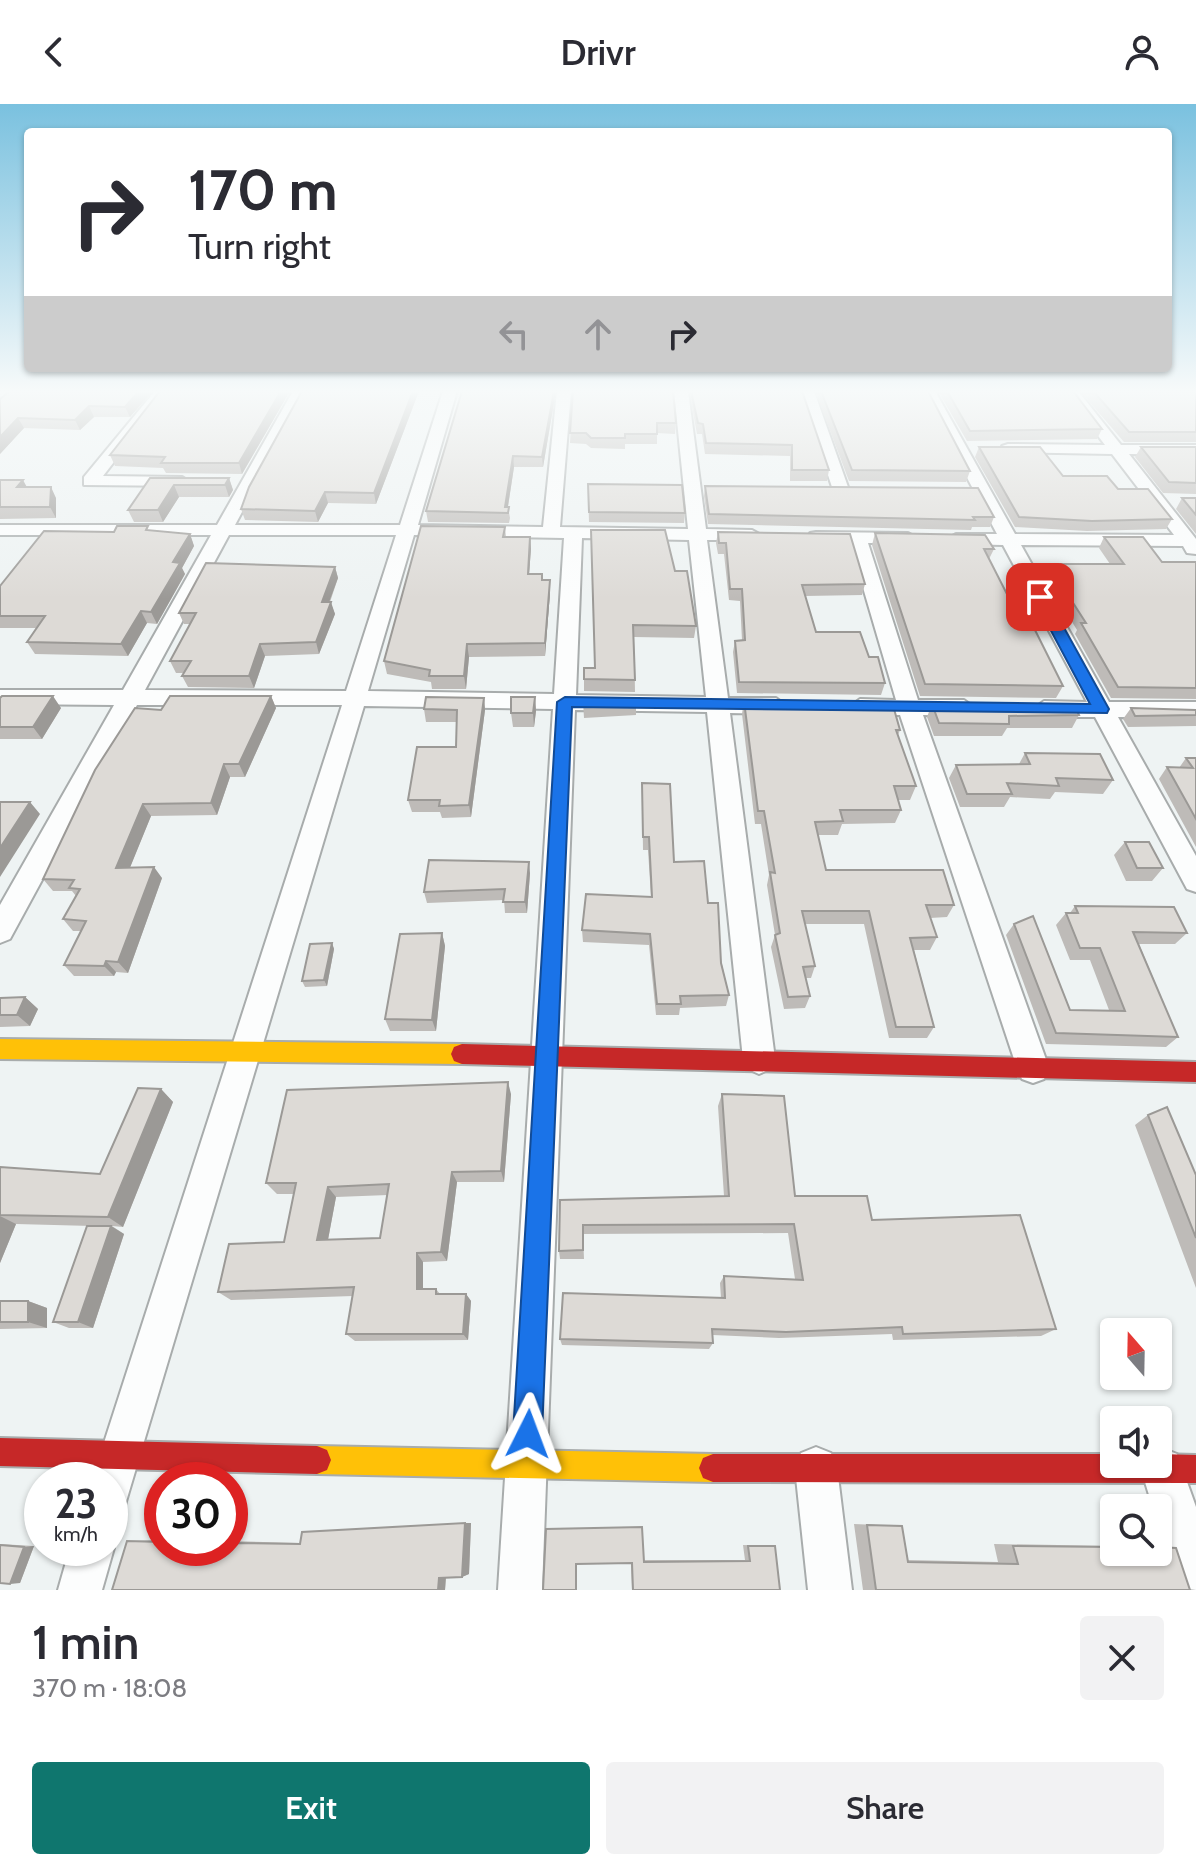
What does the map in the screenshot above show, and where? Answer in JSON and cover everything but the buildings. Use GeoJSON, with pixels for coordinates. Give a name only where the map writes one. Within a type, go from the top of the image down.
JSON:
{"type":"FeatureCollection","features":[{"type":"Feature","properties":{"kind":"street"},"geometry":{"type":"LineString","coordinates":[[107,460],[90,481],[203,482]]}},
{"type":"Feature","properties":{"kind":"street"},"geometry":{"type":"LineString","coordinates":[[0,931],[224,529],[242,482],[256,460]]}},
{"type":"Feature","properties":{"kind":"street"},"geometry":{"type":"LineString","coordinates":[[118,1462],[248,1053],[428,460]]}},
{"type":"Feature","properties":{"kind":"street"},"geometry":{"type":"LineString","coordinates":[[520,1590],[565,702],[563,460]]}},
{"type":"Feature","properties":{"kind":"street"},"geometry":{"type":"LineString","coordinates":[[695,460],[700,488],[698,535],[759,1059]]}},
{"type":"Feature","properties":{"kind":"street"},"geometry":{"type":"LineString","coordinates":[[831,460],[840,487]]}},
{"type":"Feature","properties":{"kind":"street"},"geometry":{"type":"LineString","coordinates":[[974,460],[971,490],[1009,541],[1196,881]]}},
{"type":"Feature","properties":{"kind":"street"},"geometry":{"type":"LineString","coordinates":[[979,460],[1009,541]]}},
{"type":"Feature","properties":{"kind":"street"},"geometry":{"type":"LineString","coordinates":[[1126,460],[1192,546]]}},
{"type":"Feature","properties":{"kind":"street"},"geometry":{"type":"LineString","coordinates":[[1157,501],[1183,501]]}},
{"type":"Feature","properties":{"kind":"street"},"geometry":{"type":"LineString","coordinates":[[0,530],[562,532],[1192,546]]}},
{"type":"Feature","properties":{"kind":"street"},"geometry":{"type":"LineString","coordinates":[[29,555],[48,530]]}},
{"type":"Feature","properties":{"kind":"street"},"geometry":{"type":"LineString","coordinates":[[857,537],[909,707],[1033,1068]]}},
{"type":"Feature","properties":{"kind":"street"},"geometry":{"type":"LineString","coordinates":[[0,697],[354,698],[798,706]]}},
{"type":"Feature","properties":{"kind":"street"},"geometry":{"type":"LineString","coordinates":[[830,706],[989,708]]}},
{"type":"Feature","properties":{"kind":"street"},"geometry":{"type":"LineString","coordinates":[[1021,708],[1196,710]]}},
{"type":"Feature","properties":{"kind":"street"},"geometry":{"type":"LineString","coordinates":[[0,1049],[759,1059],[1196,1072]]}},
{"type":"Feature","properties":{"kind":"street"},"geometry":{"type":"LineString","coordinates":[[0,1452],[58,1462]]}},
{"type":"Feature","properties":{"kind":"street"},"geometry":{"type":"LineString","coordinates":[[128,1472],[526,1466],[1179,1469],[1196,1572]]}},
{"type":"Feature","properties":{"kind":"street"},"geometry":{"type":"LineString","coordinates":[[816,1468],[830,1590]]}},
{"type":"Feature","properties":{"kind":"street"},"geometry":{"type":"LineString","coordinates":[[80,1590],[87,1566]]}},
{"type":"Feature","properties":{"kind":"traffic: slow"},"geometry":{"type":"LineString","coordinates":[[0,1049],[462,1054]]}},
{"type":"Feature","properties":{"kind":"traffic: slow"},"geometry":{"type":"LineString","coordinates":[[317,1460],[713,1468]]}},
{"type":"Feature","properties":{"kind":"traffic: jam"},"geometry":{"type":"LineString","coordinates":[[462,1054],[1196,1072]]}},
{"type":"Feature","properties":{"kind":"traffic: jam"},"geometry":{"type":"LineString","coordinates":[[0,1452],[317,1460]]}},
{"type":"Feature","properties":{"kind":"traffic: jam"},"geometry":{"type":"LineString","coordinates":[[713,1468],[1196,1469]]}},
{"type":"Feature","properties":{"kind":"route"},"geometry":{"type":"LineString","coordinates":[[528,1434],[565,702],[1101,709],[1040,597]]}}]}
